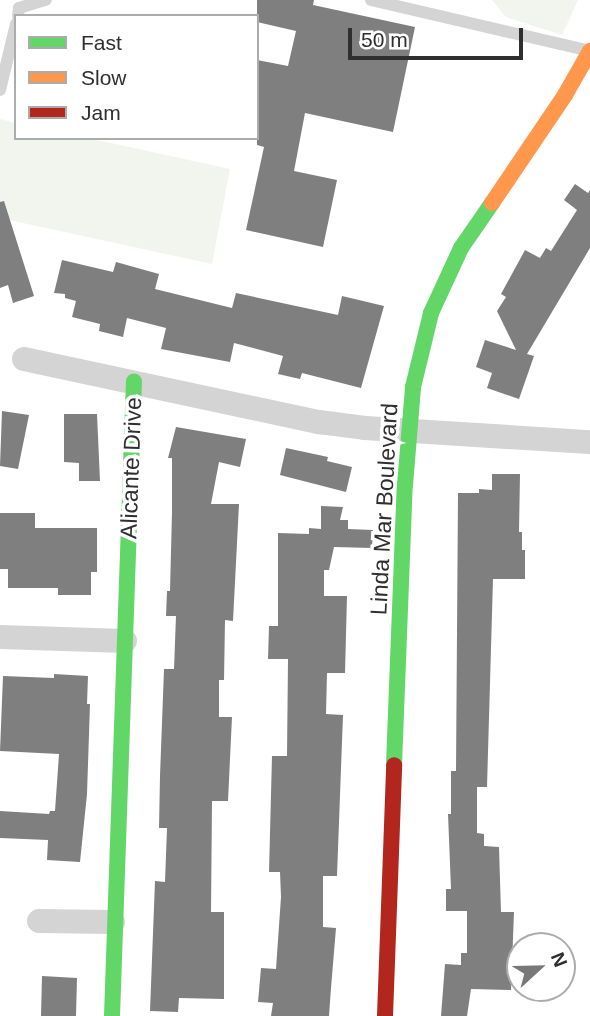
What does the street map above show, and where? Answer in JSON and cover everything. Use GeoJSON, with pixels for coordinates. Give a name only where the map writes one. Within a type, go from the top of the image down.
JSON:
{"type":"FeatureCollection","features":[{"type":"Feature","properties":{"kind":"street","name":"Linda Mar Boulevard"},"geometry":{"type":"LineString","coordinates":[[385,1016],[409,430],[420,348],[445,279],[481,216],[565,95],[590,51]]}},
{"type":"Feature","properties":{"kind":"street"},"geometry":{"type":"LineString","coordinates":[[24,359],[134,381]]}},
{"type":"Feature","properties":{"kind":"street","name":"Alicante Drive"},"geometry":{"type":"LineString","coordinates":[[112,1016],[113,922],[134,381],[319,422],[590,442]]}},
{"type":"Feature","properties":{"kind":"street"},"geometry":{"type":"LineString","coordinates":[[0,637],[125,641]]}},
{"type":"Feature","properties":{"kind":"street"},"geometry":{"type":"LineString","coordinates":[[39,921],[113,922]]}},
{"type":"Feature","properties":{"kind":"lane"},"geometry":{"type":"LineString","coordinates":[[18,14],[19,8],[46,0]]}},
{"type":"Feature","properties":{"kind":"lane"},"geometry":{"type":"LineString","coordinates":[[371,0],[590,51]]}},
{"type":"Feature","properties":{"kind":"lane"},"geometry":{"type":"LineString","coordinates":[[0,90],[14,32]]}},
{"type":"Feature","properties":{"kind":"shaded area"},"geometry":{"type":"Polygon","coordinates":[[[492,0],[578,0],[562,35],[506,17],[492,0]]]}},
{"type":"Feature","properties":{"kind":"shaded area"},"geometry":{"type":"Polygon","coordinates":[[[0,119],[14,122],[14,140],[97,140],[230,169],[212,264],[0,218],[0,119]]]}},
{"type":"Feature","properties":{"kind":"building"},"geometry":{"type":"Polygon","coordinates":[[[257,0],[314,0],[313,5],[415,27],[393,132],[305,113],[294,171],[337,180],[323,247],[246,230],[264,147],[257,145],[259,60],[288,66],[296,31],[259,22],[257,0]]]}},
{"type":"Feature","properties":{"kind":"building"},"geometry":{"type":"Polygon","coordinates":[[[575,184],[588,193],[590,190],[590,248],[527,354],[534,356],[519,399],[487,388],[492,373],[476,367],[485,340],[516,350],[497,311],[506,297],[501,294],[525,250],[540,258],[546,248],[551,251],[577,210],[564,200],[575,184]]]}},
{"type":"Feature","properties":{"kind":"building"},"geometry":{"type":"Polygon","coordinates":[[[4,201],[34,296],[13,303],[8,285],[0,288],[0,202],[4,201]]]}},
{"type":"Feature","properties":{"kind":"building"},"geometry":{"type":"Polygon","coordinates":[[[62,260],[113,272],[116,262],[159,274],[155,289],[232,308],[236,293],[338,315],[342,296],[384,306],[361,388],[302,373],[300,379],[278,374],[283,356],[234,343],[230,362],[161,349],[166,328],[127,318],[123,337],[99,331],[100,324],[72,317],[76,301],[65,298],[65,294],[54,293],[62,260]]]}},
{"type":"Feature","properties":{"kind":"building"},"geometry":{"type":"Polygon","coordinates":[[[2,411],[29,415],[18,469],[0,466],[2,411]]]}},
{"type":"Feature","properties":{"kind":"building"},"geometry":{"type":"Polygon","coordinates":[[[64,414],[97,414],[100,481],[79,481],[79,463],[64,462],[64,414]]]}},
{"type":"Feature","properties":{"kind":"building"},"geometry":{"type":"Polygon","coordinates":[[[176,427],[246,439],[240,467],[219,462],[211,504],[239,504],[233,621],[225,620],[224,680],[219,680],[219,717],[232,717],[228,801],[212,801],[211,912],[224,912],[224,999],[179,998],[178,1012],[150,1011],[155,881],[165,882],[167,828],[159,828],[160,776],[164,669],[174,669],[176,616],[166,616],[167,591],[170,591],[172,512],[172,458],[168,458],[176,427]]]}},
{"type":"Feature","properties":{"kind":"building"},"geometry":{"type":"Polygon","coordinates":[[[286,448],[328,457],[327,461],[352,467],[346,492],[280,475],[286,448]]]}},
{"type":"Feature","properties":{"kind":"building"},"geometry":{"type":"Polygon","coordinates":[[[492,474],[520,474],[519,532],[522,532],[522,550],[525,550],[525,579],[493,579],[487,787],[477,787],[477,833],[484,834],[484,846],[499,847],[501,912],[514,912],[513,932],[506,932],[506,990],[471,989],[467,1016],[441,1016],[445,964],[461,965],[461,953],[467,953],[467,911],[446,911],[446,889],[451,889],[448,814],[451,814],[451,771],[456,771],[458,493],[479,493],[479,489],[492,490],[492,474]]]}},
{"type":"Feature","properties":{"kind":"building"},"geometry":{"type":"Polygon","coordinates":[[[321,506],[343,507],[340,520],[348,520],[348,529],[373,530],[372,548],[334,547],[329,570],[324,570],[324,596],[347,596],[345,673],[327,673],[326,714],[343,715],[337,876],[323,876],[323,927],[336,928],[329,1016],[271,1016],[273,1003],[258,1002],[261,968],[276,969],[281,897],[280,872],[269,872],[272,756],[287,756],[288,659],[268,659],[269,626],[278,626],[278,533],[309,534],[309,528],[321,529],[321,506]]]}},
{"type":"Feature","properties":{"kind":"building"},"geometry":{"type":"Polygon","coordinates":[[[0,513],[35,513],[35,528],[97,528],[97,572],[91,572],[91,595],[58,595],[58,588],[8,588],[8,569],[0,569],[0,513]]]}},
{"type":"Feature","properties":{"kind":"building"},"geometry":{"type":"Polygon","coordinates":[[[54,674],[88,676],[87,704],[90,704],[87,794],[80,862],[47,860],[48,840],[0,838],[0,811],[49,814],[50,811],[55,811],[59,754],[0,751],[3,676],[54,678],[54,674]]]}},
{"type":"Feature","properties":{"kind":"building"},"geometry":{"type":"Polygon","coordinates":[[[42,976],[77,978],[76,1016],[41,1016],[42,976]]]}},
{"type":"Feature","properties":{"kind":"traffic: fast"},"geometry":{"type":"LineString","coordinates":[[394,765],[405,485],[413,387],[431,313],[461,248],[492,203]]}},
{"type":"Feature","properties":{"kind":"traffic: fast"},"geometry":{"type":"LineString","coordinates":[[112,1016],[134,381]]}},
{"type":"Feature","properties":{"kind":"traffic: slow"},"geometry":{"type":"LineString","coordinates":[[492,203],[565,95],[590,51]]}},
{"type":"Feature","properties":{"kind":"traffic: jam"},"geometry":{"type":"LineString","coordinates":[[385,1016],[394,765]]}}]}
